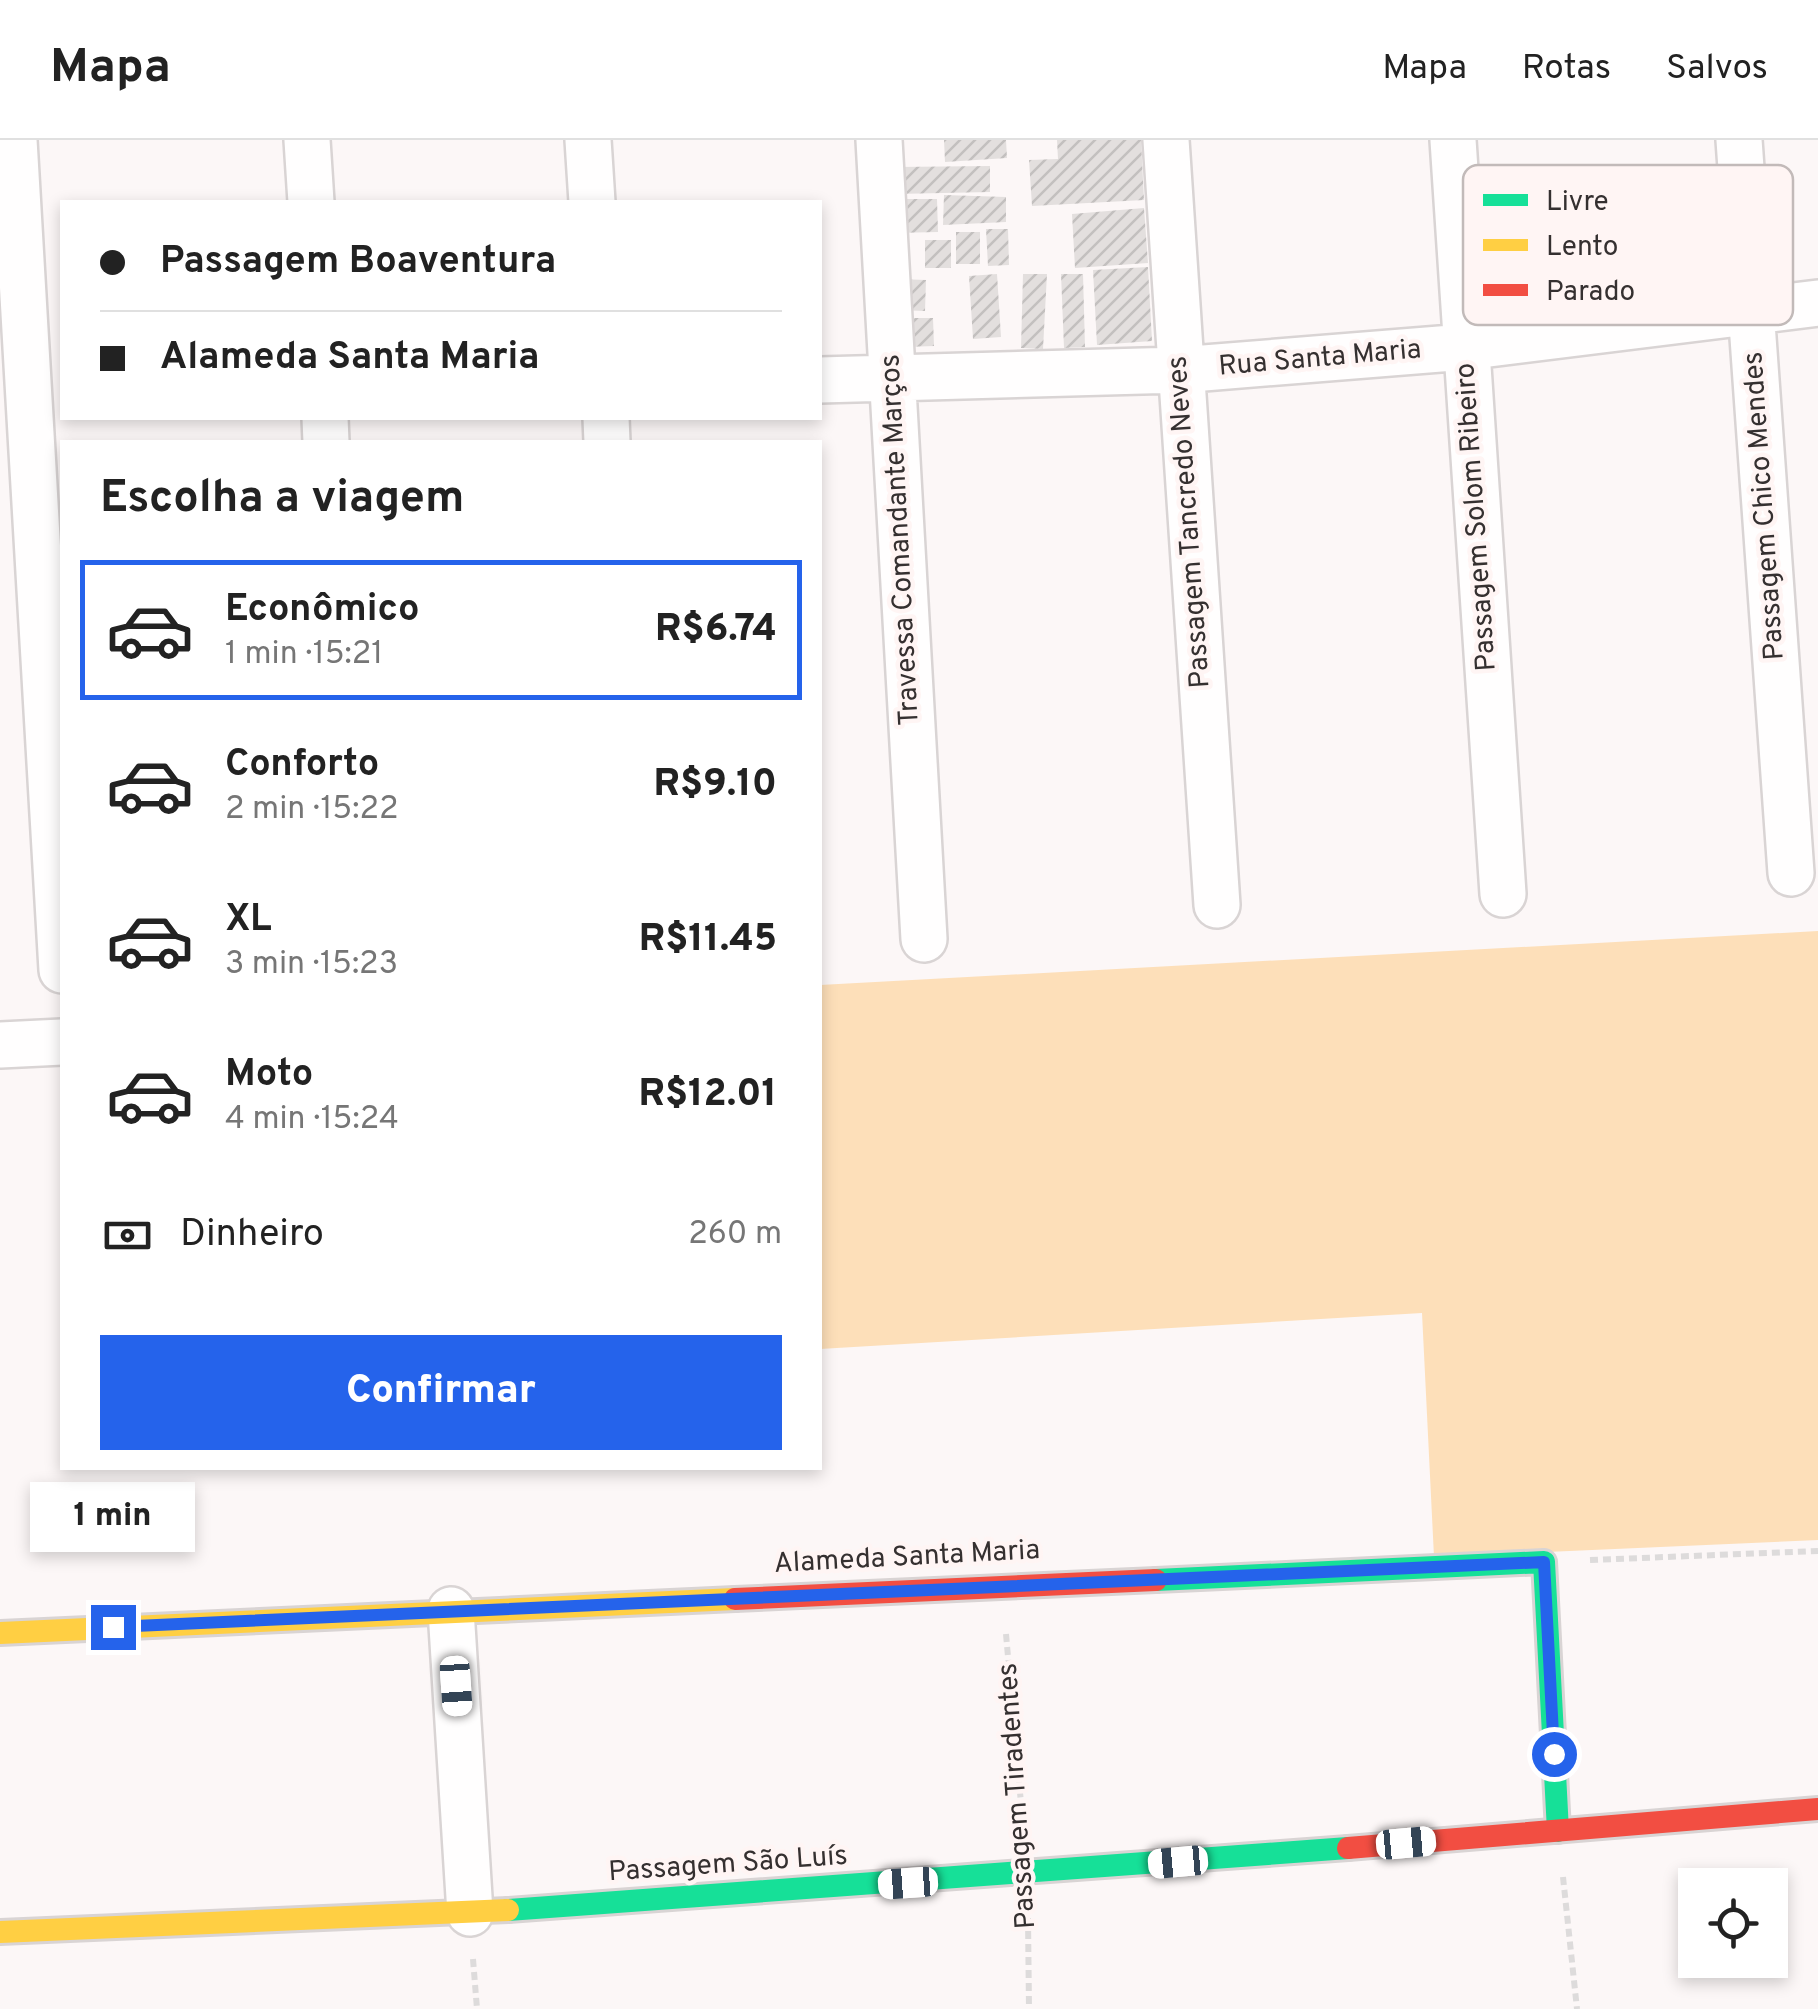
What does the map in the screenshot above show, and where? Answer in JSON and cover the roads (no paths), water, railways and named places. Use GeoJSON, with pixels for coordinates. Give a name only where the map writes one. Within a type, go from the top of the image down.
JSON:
{"type":"FeatureCollection","features":[{"type":"Feature","properties":{"kind":"street"},"geometry":{"type":"LineString","coordinates":[[14,140],[60,932]]}},
{"type":"Feature","properties":{"kind":"street"},"geometry":{"type":"LineString","coordinates":[[307,140],[311,200]]}},
{"type":"Feature","properties":{"kind":"street"},"geometry":{"type":"LineString","coordinates":[[588,140],[592,200]]}},
{"type":"Feature","properties":{"kind":"street","name":"Travessa Comandante Marços"},"geometry":{"type":"LineString","coordinates":[[879,140],[924,939]]}},
{"type":"Feature","properties":{"kind":"street","name":"Passagem Tancredo Neves"},"geometry":{"type":"LineString","coordinates":[[1166,140],[1217,905]]}},
{"type":"Feature","properties":{"kind":"street","name":"Passagem Solom Ribeiro"},"geometry":{"type":"LineString","coordinates":[[1452,140],[1463,315]]}},
{"type":"Feature","properties":{"kind":"street","name":"Passagem Chico Mendes"},"geometry":{"type":"LineString","coordinates":[[1739,140],[1741,165]]}},
{"type":"Feature","properties":{"kind":"street","name":"Rua Santa Maria"},"geometry":{"type":"LineString","coordinates":[[1793,306],[1818,303]]}},
{"type":"Feature","properties":{"kind":"street","name":"Passagem Solom Ribeiro"},"geometry":{"type":"LineString","coordinates":[[1464,325],[1504,894]]}},
{"type":"Feature","properties":{"kind":"street","name":"Rua Santa Maria"},"geometry":{"type":"LineString","coordinates":[[822,380],[1179,370],[1465,347],[1640,325]]}},
{"type":"Feature","properties":{"kind":"street","name":"Passagem Chico Mendes"},"geometry":{"type":"LineString","coordinates":[[1752,325],[1791,873]]}},
{"type":"Feature","properties":{"kind":"street"},"geometry":{"type":"LineString","coordinates":[[0,1045],[60,1042]]}},
{"type":"Feature","properties":{"kind":"street","name":"Alameda Santa Maria"},"geometry":{"type":"LineString","coordinates":[[0,1633],[1002,1583],[1544,1562],[1558,1831]]}},
{"type":"Feature","properties":{"kind":"street"},"geometry":{"type":"LineString","coordinates":[[451,1610],[470,1913]]}},
{"type":"Feature","properties":{"kind":"street","name":"Passagem São Luís"},"geometry":{"type":"LineString","coordinates":[[0,1932],[470,1913],[1027,1874],[1818,1809]]}}]}
